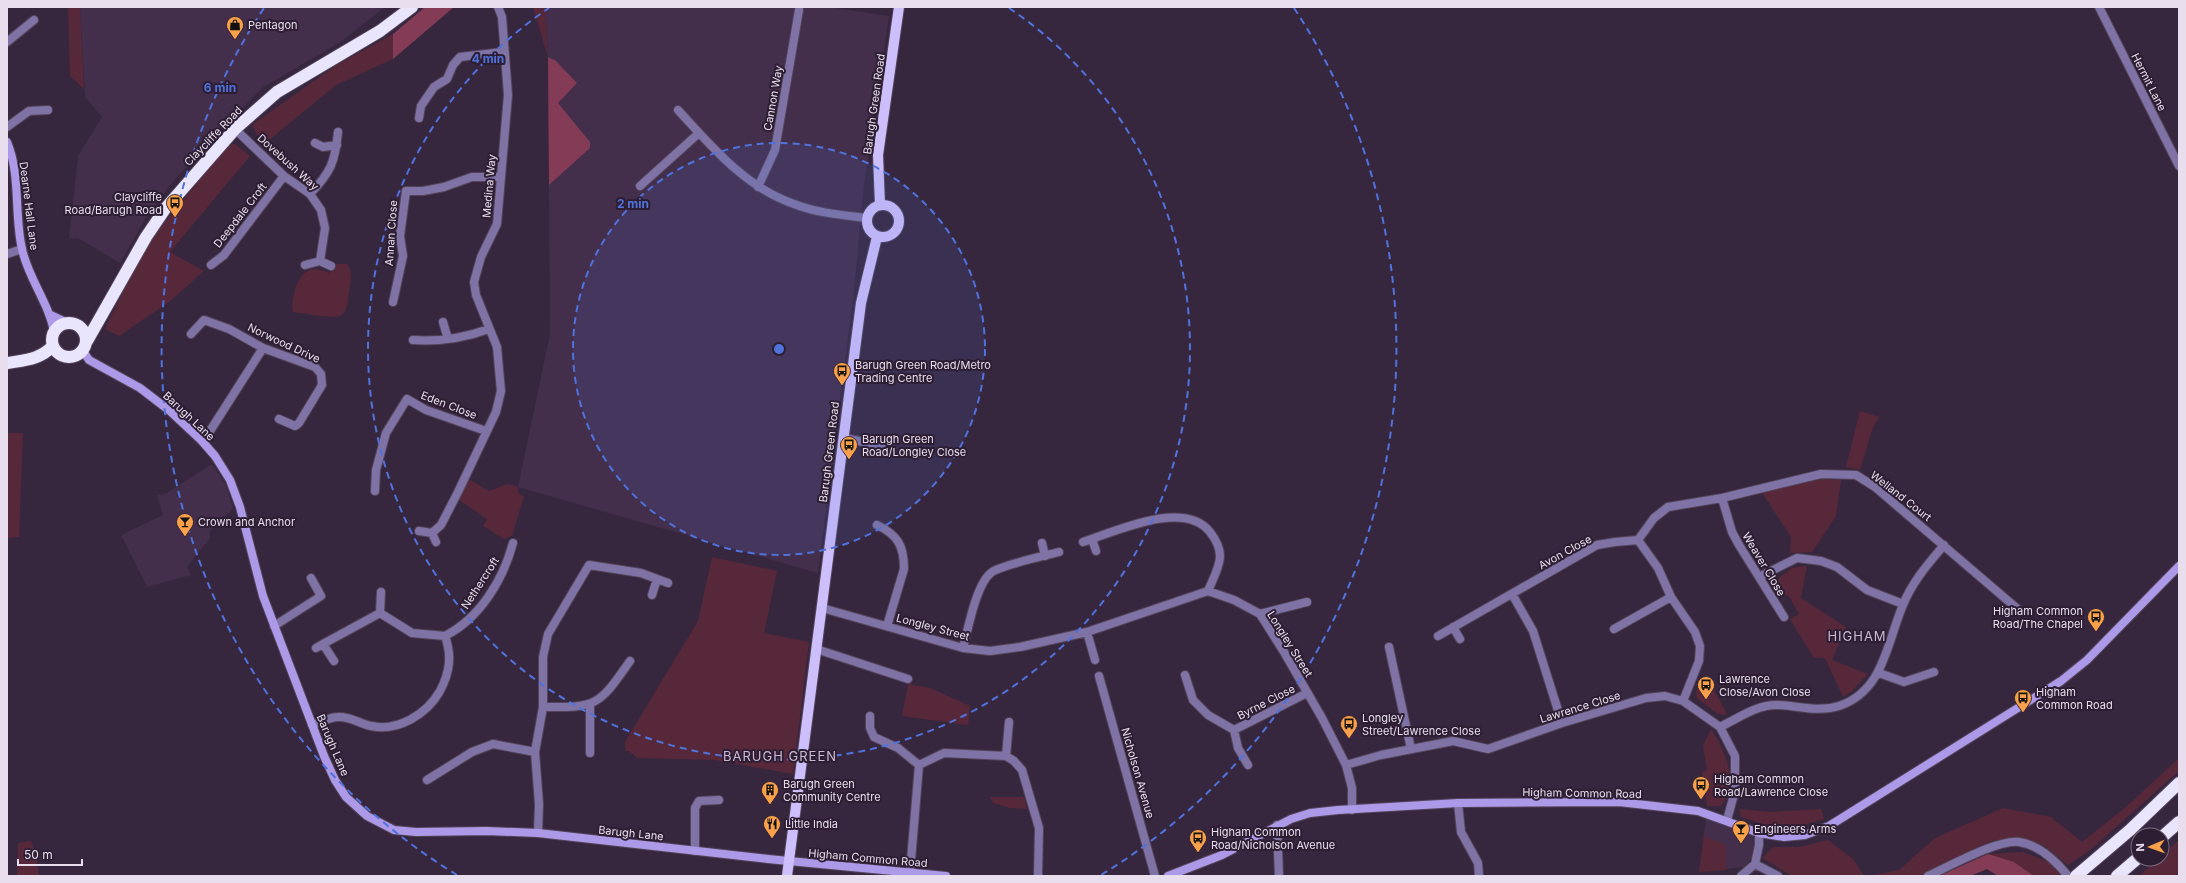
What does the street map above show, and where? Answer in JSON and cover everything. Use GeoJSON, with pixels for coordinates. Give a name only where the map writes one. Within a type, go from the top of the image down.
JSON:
{"type":"FeatureCollection","features":[{"type":"Feature","properties":{"kind":"highway","name":"Claycliffe Road"},"geometry":{"type":"LineString","coordinates":[[85,346],[146,237],[165,209],[235,129],[277,92],[380,31],[409,8]]}},
{"type":"Feature","properties":{"kind":"highway","name":"Claycliffe Road"},"geometry":{"type":"LineString","coordinates":[[81,328],[101,316]]}},
{"type":"Feature","properties":{"kind":"highway"},"geometry":{"type":"LineString","coordinates":[[34,359],[39,361],[68,358],[78,355],[85,346],[81,328],[68,323],[62,324],[54,332],[53,346],[58,354],[68,358]]}},
{"type":"Feature","properties":{"kind":"highway"},"geometry":{"type":"LineString","coordinates":[[7,363],[34,359],[46,353],[53,346]]}},
{"type":"Feature","properties":{"kind":"highway"},"geometry":{"type":"LineString","coordinates":[[2076,876],[2130,830],[2179,783]]}},
{"type":"Feature","properties":{"kind":"highway"},"geometry":{"type":"LineString","coordinates":[[2170,830],[2179,822]]}},
{"type":"Feature","properties":{"kind":"highway"},"geometry":{"type":"LineString","coordinates":[[2117,876],[2130,865]]}},
{"type":"Feature","properties":{"kind":"main road","name":"Barugh Green Road"},"geometry":{"type":"LineString","coordinates":[[880,204],[878,155],[899,7]]}},
{"type":"Feature","properties":{"kind":"main road"},"geometry":{"type":"LineString","coordinates":[[880,204],[891,206],[895,210],[899,219],[899,224],[891,236],[877,237],[869,230],[866,218],[872,208],[880,204]]}},
{"type":"Feature","properties":{"kind":"main road","name":"Barugh Green Road"},"geometry":{"type":"LineString","coordinates":[[787,876],[861,303],[877,237]]}},
{"type":"Feature","properties":{"kind":"street","name":"Medina Way"},"geometry":{"type":"LineString","coordinates":[[432,533],[441,525],[452,504],[496,412],[501,391],[497,347],[488,329],[476,295],[474,282],[481,257],[497,224],[508,95],[508,75],[503,52],[502,17],[498,7]]}},
{"type":"Feature","properties":{"kind":"street","name":"Hermit Lane"},"geometry":{"type":"LineString","coordinates":[[2098,7],[2179,166]]}},
{"type":"Feature","properties":{"kind":"street","name":"Cannon Way"},"geometry":{"type":"LineString","coordinates":[[758,187],[776,144],[799,10]]}},
{"type":"Feature","properties":{"kind":"street"},"geometry":{"type":"LineString","coordinates":[[7,42],[34,20]]}},
{"type":"Feature","properties":{"kind":"street"},"geometry":{"type":"LineString","coordinates":[[419,118],[421,106],[434,87],[448,79],[453,65],[460,57],[503,52]]}},
{"type":"Feature","properties":{"kind":"street"},"geometry":{"type":"LineString","coordinates":[[7,127],[29,111],[48,110]]}},
{"type":"Feature","properties":{"kind":"street"},"geometry":{"type":"LineString","coordinates":[[678,110],[731,165],[758,187],[780,199],[806,208],[866,218]]}},
{"type":"Feature","properties":{"kind":"street","name":"Dovebush Way"},"geometry":{"type":"LineString","coordinates":[[235,129],[284,176],[310,194],[321,210],[325,228],[320,261]]}},
{"type":"Feature","properties":{"kind":"street"},"geometry":{"type":"LineString","coordinates":[[310,194],[326,177],[335,157],[338,132]]}},
{"type":"Feature","properties":{"kind":"street"},"geometry":{"type":"LineString","coordinates":[[640,186],[699,132]]}},
{"type":"Feature","properties":{"kind":"street","name":"Dearne Hall Lane"},"geometry":{"type":"LineString","coordinates":[[7,142],[13,163],[22,249],[32,277],[51,315],[54,332]]}},
{"type":"Feature","properties":{"kind":"street"},"geometry":{"type":"LineString","coordinates":[[315,143],[324,147],[337,145]]}},
{"type":"Feature","properties":{"kind":"street","name":"Deepdale Croft"},"geometry":{"type":"LineString","coordinates":[[211,266],[224,255],[284,176]]}},
{"type":"Feature","properties":{"kind":"street","name":"Annan Close"},"geometry":{"type":"LineString","coordinates":[[393,302],[403,256],[400,236],[406,191],[423,191],[444,187],[472,177],[501,177]]}},
{"type":"Feature","properties":{"kind":"street"},"geometry":{"type":"LineString","coordinates":[[7,254],[22,249]]}},
{"type":"Feature","properties":{"kind":"street"},"geometry":{"type":"LineString","coordinates":[[305,265],[320,261],[331,266]]}},
{"type":"Feature","properties":{"kind":"street"},"geometry":{"type":"LineString","coordinates":[[51,315],[68,323]]}},
{"type":"Feature","properties":{"kind":"street","name":"Norwood Drive"},"geometry":{"type":"LineString","coordinates":[[191,334],[204,320],[229,329],[263,348],[315,367],[321,374],[322,385],[299,423],[295,426],[279,420]]}},
{"type":"Feature","properties":{"kind":"street"},"geometry":{"type":"LineString","coordinates":[[443,322],[448,339]]}},
{"type":"Feature","properties":{"kind":"street"},"geometry":{"type":"LineString","coordinates":[[413,340],[429,341],[464,338],[488,329]]}},
{"type":"Feature","properties":{"kind":"street","name":"Barugh Lane"},"geometry":{"type":"LineString","coordinates":[[85,346],[89,360],[140,388],[170,411],[201,440],[215,456],[230,480],[240,506],[263,596],[324,756],[335,780],[346,797],[367,816],[394,830],[416,832],[487,831],[538,833],[789,861]]}},
{"type":"Feature","properties":{"kind":"street"},"geometry":{"type":"LineString","coordinates":[[201,440],[210,431],[263,348]]}},
{"type":"Feature","properties":{"kind":"street","name":"Eden Close"},"geometry":{"type":"LineString","coordinates":[[374,491],[376,470],[386,433],[407,399],[426,410],[486,431]]}},
{"type":"Feature","properties":{"kind":"street"},"geometry":{"type":"LineString","coordinates":[[844,438],[884,446]]}},
{"type":"Feature","properties":{"kind":"street","name":"Welland Court"},"geometry":{"type":"LineString","coordinates":[[1638,540],[1654,518],[1668,507],[1722,498],[1821,474],[1856,476],[1875,487],[2020,611]]}},
{"type":"Feature","properties":{"kind":"street","name":"Weaver Close"},"geometry":{"type":"LineString","coordinates":[[1722,498],[1732,532],[1784,616]]}},
{"type":"Feature","properties":{"kind":"street"},"geometry":{"type":"LineString","coordinates":[[1084,542],[1164,517],[1179,516],[1195,520],[1206,527],[1221,552],[1220,563],[1208,591]]}},
{"type":"Feature","properties":{"kind":"street"},"geometry":{"type":"LineString","coordinates":[[877,525],[891,532],[896,537],[904,561],[904,569],[887,626]]}},
{"type":"Feature","properties":{"kind":"street"},"geometry":{"type":"LineString","coordinates":[[419,531],[432,533],[436,542]]}},
{"type":"Feature","properties":{"kind":"street"},"geometry":{"type":"LineString","coordinates":[[1092,539],[1096,551]]}},
{"type":"Feature","properties":{"kind":"street"},"geometry":{"type":"LineString","coordinates":[[1638,540],[1658,568],[1671,597],[1695,632],[1700,646],[1699,661],[1683,701]]}},
{"type":"Feature","properties":{"kind":"street","name":"Avon Close"},"geometry":{"type":"LineString","coordinates":[[1438,636],[1597,545],[1638,540]]}},
{"type":"Feature","properties":{"kind":"street","name":"Nethercroft"},"geometry":{"type":"LineString","coordinates":[[445,636],[459,628],[474,616],[500,578],[508,561],[513,543]]}},
{"type":"Feature","properties":{"kind":"street"},"geometry":{"type":"LineString","coordinates":[[1042,543],[1045,556]]}},
{"type":"Feature","properties":{"kind":"street"},"geometry":{"type":"LineString","coordinates":[[1720,727],[1757,708],[1769,706],[1815,710],[1839,706],[1862,693],[1879,673],[1903,604],[1916,578],[1944,545]]}},
{"type":"Feature","properties":{"kind":"street"},"geometry":{"type":"LineString","coordinates":[[963,648],[980,590],[987,576],[998,569],[1059,552]]}},
{"type":"Feature","properties":{"kind":"street"},"geometry":{"type":"LineString","coordinates":[[1759,577],[1797,558],[1821,561],[1837,567],[1867,590],[1903,604]]}},
{"type":"Feature","properties":{"kind":"street"},"geometry":{"type":"LineString","coordinates":[[538,833],[539,804],[535,752],[543,708],[543,658],[548,634],[588,565],[641,573],[668,583]]}},
{"type":"Feature","properties":{"kind":"street","name":"Higham Common Road"},"geometry":{"type":"LineString","coordinates":[[1168,876],[1222,856],[1277,825],[1310,813],[1458,803],[1619,802],[1698,811],[1760,833],[1784,837],[1805,835],[1830,826],[2061,681],[2087,660],[2179,566]]}},
{"type":"Feature","properties":{"kind":"street"},"geometry":{"type":"LineString","coordinates":[[274,626],[321,596],[311,578]]}},
{"type":"Feature","properties":{"kind":"street"},"geometry":{"type":"LineString","coordinates":[[652,595],[657,579]]}},
{"type":"Feature","properties":{"kind":"street","name":"Longley Street"},"geometry":{"type":"LineString","coordinates":[[822,608],[963,648],[990,651],[1087,632],[1208,591],[1234,600],[1260,614],[1284,652],[1346,765],[1352,788],[1352,810]]}},
{"type":"Feature","properties":{"kind":"street"},"geometry":{"type":"LineString","coordinates":[[380,613],[381,592]]}},
{"type":"Feature","properties":{"kind":"street"},"geometry":{"type":"LineString","coordinates":[[1512,594],[1533,631],[1562,723]]}},
{"type":"Feature","properties":{"kind":"street"},"geometry":{"type":"LineString","coordinates":[[1614,629],[1671,597]]}},
{"type":"Feature","properties":{"kind":"street"},"geometry":{"type":"LineString","coordinates":[[1260,614],[1307,602]]}},
{"type":"Feature","properties":{"kind":"street"},"geometry":{"type":"LineString","coordinates":[[312,725],[339,716],[370,726],[382,727],[404,722],[420,715],[434,702],[443,686],[451,663],[450,650],[445,636],[412,633],[380,613]]}},
{"type":"Feature","properties":{"kind":"street"},"geometry":{"type":"LineString","coordinates":[[334,662],[320,646],[380,613]]}},
{"type":"Feature","properties":{"kind":"street"},"geometry":{"type":"LineString","coordinates":[[1453,627],[1460,639]]}},
{"type":"Feature","properties":{"kind":"street"},"geometry":{"type":"LineString","coordinates":[[1087,632],[1095,660]]}},
{"type":"Feature","properties":{"kind":"street"},"geometry":{"type":"LineString","coordinates":[[1389,647],[1411,749]]}},
{"type":"Feature","properties":{"kind":"street"},"geometry":{"type":"LineString","coordinates":[[816,649],[908,679]]}},
{"type":"Feature","properties":{"kind":"street"},"geometry":{"type":"LineString","coordinates":[[543,708],[580,707],[590,705],[601,699],[630,661]]}},
{"type":"Feature","properties":{"kind":"street"},"geometry":{"type":"LineString","coordinates":[[1879,673],[1904,682],[1934,672]]}},
{"type":"Feature","properties":{"kind":"street","name":"Byrne Close"},"geometry":{"type":"LineString","coordinates":[[1185,675],[1193,700],[1208,715],[1234,730],[1238,748],[1248,765]]}},
{"type":"Feature","properties":{"kind":"street","name":"Nicholson Avenue"},"geometry":{"type":"LineString","coordinates":[[1100,676],[1155,876]]}},
{"type":"Feature","properties":{"kind":"street","name":"Byrne Close"},"geometry":{"type":"LineString","coordinates":[[1234,730],[1307,693]]}},
{"type":"Feature","properties":{"kind":"street","name":"Lawrence Close"},"geometry":{"type":"LineString","coordinates":[[1346,765],[1411,749],[1453,741],[1488,749],[1562,723],[1646,698],[1665,696],[1683,701],[1720,727],[1735,756],[1735,792],[1726,820]]}},
{"type":"Feature","properties":{"kind":"street"},"geometry":{"type":"LineString","coordinates":[[590,705],[590,753]]}},
{"type":"Feature","properties":{"kind":"street"},"geometry":{"type":"LineString","coordinates":[[870,716],[870,728],[874,737],[898,748],[919,765]]}},
{"type":"Feature","properties":{"kind":"street"},"geometry":{"type":"LineString","coordinates":[[1006,756],[1009,722]]}},
{"type":"Feature","properties":{"kind":"street"},"geometry":{"type":"LineString","coordinates":[[427,780],[472,752],[493,744],[535,752]]}},
{"type":"Feature","properties":{"kind":"street"},"geometry":{"type":"LineString","coordinates":[[919,765],[944,753],[1006,756],[1022,770],[1038,828],[1038,876]]}},
{"type":"Feature","properties":{"kind":"street"},"geometry":{"type":"LineString","coordinates":[[910,872],[919,765]]}},
{"type":"Feature","properties":{"kind":"street"},"geometry":{"type":"LineString","coordinates":[[695,851],[695,808],[699,801],[718,800]]}},
{"type":"Feature","properties":{"kind":"street"},"geometry":{"type":"LineString","coordinates":[[1458,803],[1461,832],[1478,863],[1479,876]]}},
{"type":"Feature","properties":{"kind":"street"},"geometry":{"type":"LineString","coordinates":[[1277,825],[1279,876]]}},
{"type":"Feature","properties":{"kind":"street"},"geometry":{"type":"LineString","coordinates":[[1741,876],[1755,864],[1760,845],[1760,833]]}},
{"type":"Feature","properties":{"kind":"street"},"geometry":{"type":"LineString","coordinates":[[1928,876],[1992,847],[2018,842],[2034,846],[2055,860],[2068,876]]}},
{"type":"Feature","properties":{"kind":"street","name":"Higham Common Road"},"geometry":{"type":"LineString","coordinates":[[789,861],[946,876]]}},
{"type":"Feature","properties":{"kind":"street"},"geometry":{"type":"LineString","coordinates":[[1755,864],[1778,876]]}},
{"type":"Feature","properties":{"kind":"shaded area"},"geometry":{"type":"Polygon","coordinates":[[[68,7],[80,7],[84,89],[70,76],[68,7]]]}},
{"type":"Feature","properties":{"kind":"shaded area"},"geometry":{"type":"Polygon","coordinates":[[[80,7],[385,7],[342,41],[262,88],[175,179],[150,211],[120,263],[78,238],[69,239],[78,156],[102,117],[85,97],[80,7]]]}},
{"type":"Feature","properties":{"kind":"shaded area"},"geometry":{"type":"Polygon","coordinates":[[[425,7],[454,7],[393,59],[393,34],[425,7]]]}},
{"type":"Feature","properties":{"kind":"shaded area"},"geometry":{"type":"Polygon","coordinates":[[[533,7],[545,7],[548,57],[533,7]]]}},
{"type":"Feature","properties":{"kind":"shaded area"},"geometry":{"type":"Polygon","coordinates":[[[545,7],[828,7],[889,16],[864,185],[854,290],[818,573],[518,487],[550,334],[548,57],[545,7]]]}},
{"type":"Feature","properties":{"kind":"shaded area"},"geometry":{"type":"Polygon","coordinates":[[[393,34],[393,59],[336,85],[263,145],[252,125],[335,66],[393,34]]]}},
{"type":"Feature","properties":{"kind":"shaded area"},"geometry":{"type":"Polygon","coordinates":[[[548,57],[556,61],[577,83],[558,103],[590,142],[590,148],[549,185],[548,57]]]}},
{"type":"Feature","properties":{"kind":"shaded area"},"geometry":{"type":"Polygon","coordinates":[[[235,144],[250,156],[170,252],[204,271],[169,302],[119,336],[105,329],[133,270],[150,240],[229,145],[235,144]]]}},
{"type":"Feature","properties":{"kind":"shaded area"},"geometry":{"type":"Polygon","coordinates":[[[337,264],[347,264],[351,274],[344,313],[338,316],[326,317],[293,312],[292,304],[295,290],[303,274],[307,271],[317,269],[329,273],[337,264]]]}},
{"type":"Feature","properties":{"kind":"shaded area"},"geometry":{"type":"Polygon","coordinates":[[[1860,411],[1879,417],[1873,427],[1860,470],[1846,467],[1860,411]]]}},
{"type":"Feature","properties":{"kind":"shaded area"},"geometry":{"type":"Polygon","coordinates":[[[7,433],[23,433],[19,537],[7,538],[7,433]]]}},
{"type":"Feature","properties":{"kind":"shaded area"},"geometry":{"type":"Polygon","coordinates":[[[212,464],[226,485],[233,509],[210,530],[210,538],[187,567],[191,575],[147,587],[121,535],[163,515],[157,495],[165,494],[212,464]]]}},
{"type":"Feature","properties":{"kind":"shaded area"},"geometry":{"type":"Polygon","coordinates":[[[467,478],[489,491],[507,484],[518,487],[518,493],[524,496],[512,536],[506,538],[506,540],[483,526],[487,519],[459,500],[467,478]]]}},
{"type":"Feature","properties":{"kind":"shaded area"},"geometry":{"type":"Polygon","coordinates":[[[1822,479],[1841,480],[1836,516],[1812,552],[1790,553],[1791,537],[1761,491],[1822,479]]]}},
{"type":"Feature","properties":{"kind":"shaded area"},"geometry":{"type":"Polygon","coordinates":[[[712,557],[777,571],[764,633],[809,642],[793,774],[715,760],[637,758],[629,751],[625,751],[625,742],[698,621],[712,557]]]}},
{"type":"Feature","properties":{"kind":"shaded area"},"geometry":{"type":"Polygon","coordinates":[[[1807,566],[1801,598],[1846,627],[1832,660],[1868,674],[1852,691],[1843,697],[1825,658],[1814,658],[1790,619],[1799,614],[1789,596],[1779,591],[1774,582],[1792,568],[1807,566]]]}},
{"type":"Feature","properties":{"kind":"shaded area"},"geometry":{"type":"Polygon","coordinates":[[[1700,681],[1711,685],[1727,714],[1718,714],[1697,698],[1696,693],[1700,681]]]}},
{"type":"Feature","properties":{"kind":"shaded area"},"geometry":{"type":"Polygon","coordinates":[[[908,684],[930,688],[970,706],[968,725],[902,716],[908,684]]]}},
{"type":"Feature","properties":{"kind":"shaded area"},"geometry":{"type":"Polygon","coordinates":[[[1711,729],[1725,757],[1730,777],[1727,797],[1721,806],[1707,806],[1702,772],[1707,770],[1703,746],[1711,729]]]}},
{"type":"Feature","properties":{"kind":"shaded area"},"geometry":{"type":"Polygon","coordinates":[[[2179,758],[2179,771],[2089,851],[2068,865],[2045,846],[2022,838],[1992,841],[1919,876],[1871,876],[1899,870],[1935,838],[2003,808],[2051,817],[2082,842],[2126,807],[2179,758]]]}},
{"type":"Feature","properties":{"kind":"shaded area"},"geometry":{"type":"Polygon","coordinates":[[[990,797],[1024,797],[1027,809],[1010,808],[993,803],[990,797]]]}},
{"type":"Feature","properties":{"kind":"shaded area"},"geometry":{"type":"Polygon","coordinates":[[[1739,809],[1771,812],[1821,809],[1824,819],[1796,827],[1770,826],[1741,817],[1739,809]]]}},
{"type":"Feature","properties":{"kind":"shaded area"},"geometry":{"type":"Polygon","coordinates":[[[1706,819],[1750,833],[1754,840],[1753,856],[1745,867],[1699,872],[1706,819]]]}},
{"type":"Feature","properties":{"kind":"shaded area"},"geometry":{"type":"Polygon","coordinates":[[[1704,836],[1726,845],[1726,870],[1699,872],[1704,836]]]}},
{"type":"Feature","properties":{"kind":"shaded area"},"geometry":{"type":"Polygon","coordinates":[[[1828,840],[1853,859],[1864,876],[1792,876],[1762,858],[1773,847],[1799,847],[1828,840]]]}},
{"type":"Feature","properties":{"kind":"shaded area"},"geometry":{"type":"Polygon","coordinates":[[[2179,840],[2179,873],[2175,876],[2139,876],[2149,867],[2170,867],[2170,848],[2179,840]]]}},
{"type":"Feature","properties":{"kind":"shaded area"},"geometry":{"type":"Polygon","coordinates":[[[31,841],[37,860],[39,876],[17,876],[18,843],[31,841]]]}},
{"type":"Feature","properties":{"kind":"shaded area"},"geometry":{"type":"Polygon","coordinates":[[[2023,852],[2052,863],[2064,870],[2057,876],[2034,876],[2014,862],[1988,854],[2023,852]]]}},
{"type":"Feature","properties":{"kind":"shaded area"},"geometry":{"type":"Polygon","coordinates":[[[1988,854],[2014,862],[2034,876],[1998,876],[1987,869],[1970,876],[1939,876],[1988,854]]]}},
{"type":"Feature","properties":{"kind":"place","name":"Pentagon"},"geometry":{"type":"Point","coordinates":[235,40]}},
{"type":"Feature","properties":{"kind":"place","name":"Claycliffe Road/Barugh Road"},"geometry":{"type":"Point","coordinates":[175,218]}},
{"type":"Feature","properties":{"kind":"place","name":"Barugh Green Road/Metro Trading Centre"},"geometry":{"type":"Point","coordinates":[842,386]}},
{"type":"Feature","properties":{"kind":"place","name":"Barugh Green Road/Longley Close"},"geometry":{"type":"Point","coordinates":[849,460]}},
{"type":"Feature","properties":{"kind":"place","name":"Crown and Anchor"},"geometry":{"type":"Point","coordinates":[185,537]}},
{"type":"Feature","properties":{"kind":"place","name":"Higham Common Road/The Chapel"},"geometry":{"type":"Point","coordinates":[2096,632]}},
{"type":"Feature","properties":{"kind":"place","name":"Lawrence Close/Avon Close"},"geometry":{"type":"Point","coordinates":[1706,700]}},
{"type":"Feature","properties":{"kind":"place","name":"Higham Common Road"},"geometry":{"type":"Point","coordinates":[2023,713]}},
{"type":"Feature","properties":{"kind":"place","name":"Longley Street/Lawrence Close"},"geometry":{"type":"Point","coordinates":[1349,739]}},
{"type":"Feature","properties":{"kind":"place","name":"Higham Common Road/Lawrence Close"},"geometry":{"type":"Point","coordinates":[1701,800]}},
{"type":"Feature","properties":{"kind":"place","name":"Barugh Green Community Centre"},"geometry":{"type":"Point","coordinates":[770,805]}},
{"type":"Feature","properties":{"kind":"place","name":"Little India"},"geometry":{"type":"Point","coordinates":[772,839]}},
{"type":"Feature","properties":{"kind":"place","name":"Engineers Arms"},"geometry":{"type":"Point","coordinates":[1741,844]}},
{"type":"Feature","properties":{"kind":"place","name":"Higham Common Road/Nicholson Avenue"},"geometry":{"type":"Point","coordinates":[1198,853]}},
{"type":"Feature","properties":{"kind":"district","name":"HIGHAM"},"geometry":{"type":"Point","coordinates":[1857,636]}},
{"type":"Feature","properties":{"kind":"district","name":"BARUGH GREEN"},"geometry":{"type":"Point","coordinates":[780,756]}}]}
